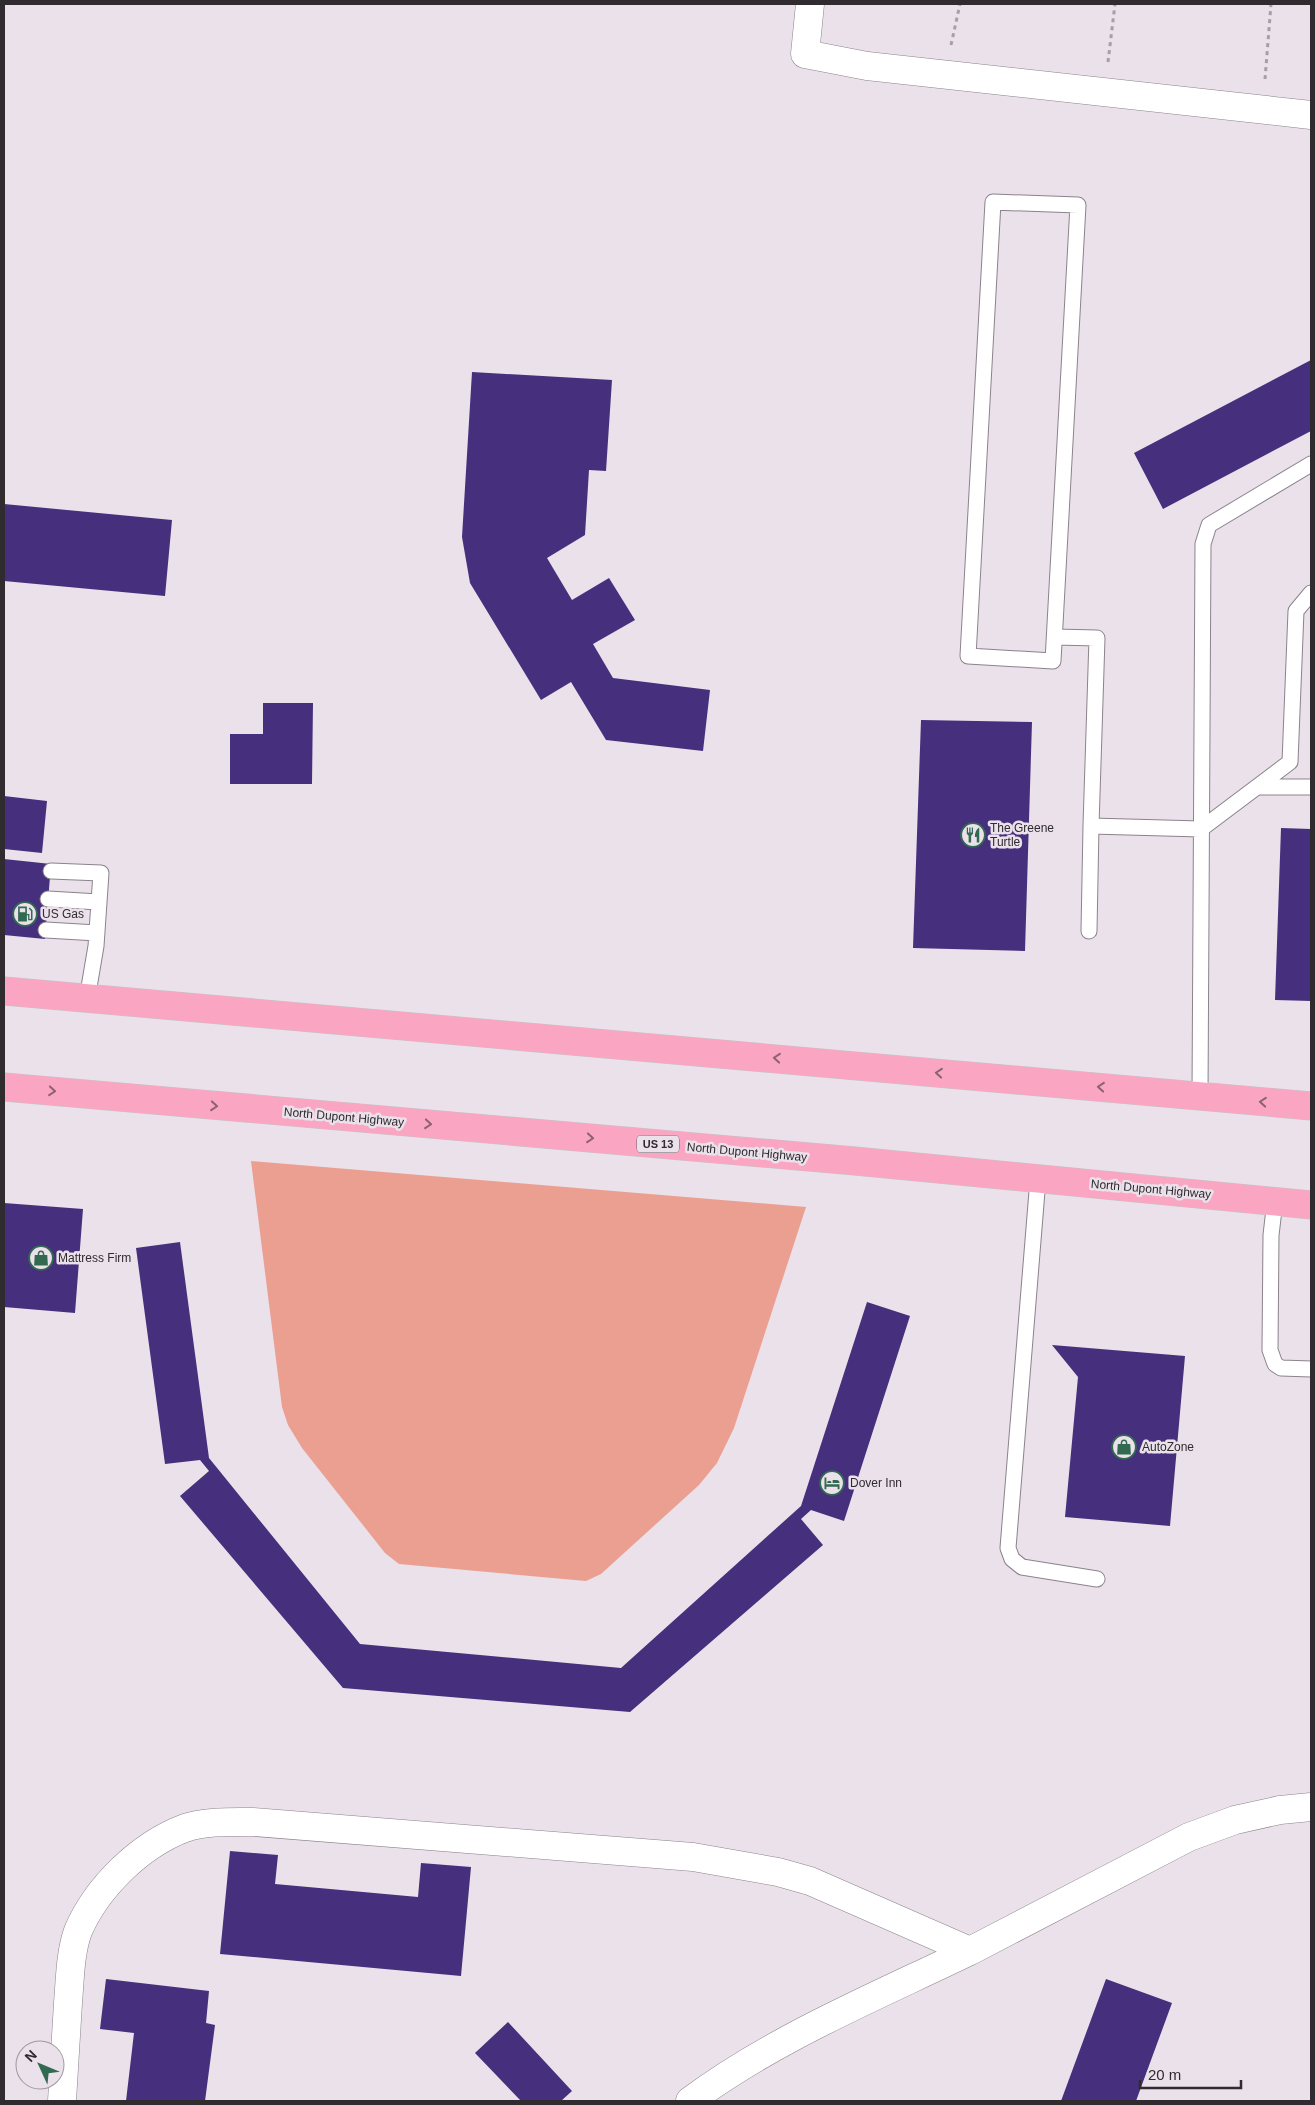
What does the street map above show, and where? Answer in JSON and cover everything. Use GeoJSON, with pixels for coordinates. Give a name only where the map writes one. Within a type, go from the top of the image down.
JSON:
{"type":"FeatureCollection","features":[{"type":"Feature","properties":{"kind":"highway"},"geometry":{"type":"LineString","coordinates":[[4,991],[1311,1106]]}},
{"type":"Feature","properties":{"kind":"highway","name":"North Dupont Highway"},"geometry":{"type":"LineString","coordinates":[[4,1087],[818,1158],[1311,1205]]}},
{"type":"Feature","properties":{"kind":"street"},"geometry":{"type":"LineString","coordinates":[[810,4],[805,54],[867,66],[1311,115]]}},
{"type":"Feature","properties":{"kind":"street"},"geometry":{"type":"LineString","coordinates":[[690,2101],[724,2076],[776,2046],[970,1951],[1189,1837],[1235,1820],[1280,1810],[1311,1807]]}},
{"type":"Feature","properties":{"kind":"street"},"geometry":{"type":"LineString","coordinates":[[62,2101],[71,1968],[78,1932],[97,1897],[127,1865],[156,1842],[186,1828],[222,1822],[253,1822],[693,1857],[738,1864],[810,1881],[970,1951]]}},
{"type":"Feature","properties":{"kind":"lane"},"geometry":{"type":"LineString","coordinates":[[993,202],[1078,206],[1055,637],[1053,661],[968,656],[993,202]]}},
{"type":"Feature","properties":{"kind":"lane"},"geometry":{"type":"LineString","coordinates":[[1200,1096],[1203,544],[1209,525],[1311,464]]}},
{"type":"Feature","properties":{"kind":"lane"},"geometry":{"type":"LineString","coordinates":[[1091,826],[1201,829],[1290,762],[1296,611],[1311,593]]}},
{"type":"Feature","properties":{"kind":"lane"},"geometry":{"type":"LineString","coordinates":[[1055,637],[1097,638],[1089,931]]}},
{"type":"Feature","properties":{"kind":"lane"},"geometry":{"type":"LineString","coordinates":[[1256,787],[1311,787]]}},
{"type":"Feature","properties":{"kind":"lane"},"geometry":{"type":"LineString","coordinates":[[51,871],[101,873],[96,933],[87,999]]}},
{"type":"Feature","properties":{"kind":"lane"},"geometry":{"type":"LineString","coordinates":[[48,899],[99,902]]}},
{"type":"Feature","properties":{"kind":"lane"},"geometry":{"type":"LineString","coordinates":[[46,930],[96,933]]}},
{"type":"Feature","properties":{"kind":"lane"},"geometry":{"type":"LineString","coordinates":[[1038,1179],[1008,1548],[1012,1559],[1022,1567],[1097,1578]]}},
{"type":"Feature","properties":{"kind":"lane"},"geometry":{"type":"LineString","coordinates":[[1275,1201],[1271,1235],[1270,1350],[1275,1364],[1281,1368],[1311,1368]]}},
{"type":"Feature","properties":{"kind":"path"},"geometry":{"type":"LineString","coordinates":[[945,75],[960,4]]}},
{"type":"Feature","properties":{"kind":"path"},"geometry":{"type":"LineString","coordinates":[[1105,92],[1115,4]]}},
{"type":"Feature","properties":{"kind":"path"},"geometry":{"type":"LineString","coordinates":[[1263,110],[1271,4]]}},
{"type":"Feature","properties":{"kind":"shaded area"},"geometry":{"type":"Polygon","coordinates":[[[251,1161],[806,1207],[734,1428],[717,1463],[699,1485],[601,1574],[586,1581],[399,1564],[385,1553],[302,1448],[288,1425],[282,1407],[251,1161]]]}},
{"type":"Feature","properties":{"kind":"building"},"geometry":{"type":"Polygon","coordinates":[[[1311,360],[1311,431],[1163,509],[1134,453],[1311,360]]]}},
{"type":"Feature","properties":{"kind":"building"},"geometry":{"type":"Polygon","coordinates":[[[472,372],[612,380],[606,471],[589,470],[585,535],[547,558],[572,600],[609,578],[635,620],[593,644],[613,678],[710,690],[703,751],[606,740],[571,682],[541,700],[470,583],[462,537],[472,372]]]}},
{"type":"Feature","properties":{"kind":"building"},"geometry":{"type":"Polygon","coordinates":[[[4,504],[172,520],[165,596],[4,581],[4,504]]]}},
{"type":"Feature","properties":{"kind":"building"},"geometry":{"type":"Polygon","coordinates":[[[263,703],[313,703],[312,784],[230,784],[230,734],[263,734],[263,703]]]}},
{"type":"Feature","properties":{"kind":"building","name":"The Greene Turtle"},"geometry":{"type":"Polygon","coordinates":[[[921,720],[1032,722],[1025,951],[913,948],[921,720]]]}},
{"type":"Feature","properties":{"kind":"building"},"geometry":{"type":"Polygon","coordinates":[[[4,796],[47,801],[42,853],[4,849],[4,796]]]}},
{"type":"Feature","properties":{"kind":"building"},"geometry":{"type":"Polygon","coordinates":[[[1281,828],[1311,829],[1311,1001],[1275,1000],[1281,828]]]}},
{"type":"Feature","properties":{"kind":"building","name":"US Gas"},"geometry":{"type":"Polygon","coordinates":[[[4,859],[51,864],[45,939],[4,935],[4,859]]]}},
{"type":"Feature","properties":{"kind":"building","name":"Mattress Firm"},"geometry":{"type":"Polygon","coordinates":[[[4,1203],[83,1209],[75,1313],[4,1307],[4,1203]]]}},
{"type":"Feature","properties":{"kind":"building","name":"Dover Inn"},"geometry":{"type":"Polygon","coordinates":[[[180,1242],[209,1458],[360,1644],[621,1668],[801,1506],[867,1302],[910,1316],[844,1521],[811,1510],[801,1519],[823,1545],[630,1712],[343,1688],[180,1496],[209,1471],[200,1460],[165,1464],[136,1248],[180,1242]]]}},
{"type":"Feature","properties":{"kind":"building","name":"AutoZone"},"geometry":{"type":"Polygon","coordinates":[[[1052,1345],[1185,1356],[1170,1526],[1065,1517],[1078,1377],[1052,1345]]]}},
{"type":"Feature","properties":{"kind":"building"},"geometry":{"type":"Polygon","coordinates":[[[230,1851],[278,1855],[275,1884],[418,1897],[421,1863],[471,1867],[461,1976],[220,1954],[230,1851]]]}},
{"type":"Feature","properties":{"kind":"building"},"geometry":{"type":"Polygon","coordinates":[[[106,1979],[209,1991],[206,2023],[215,2025],[205,2101],[126,2101],[134,2033],[100,2029],[106,1979]]]}},
{"type":"Feature","properties":{"kind":"building"},"geometry":{"type":"Polygon","coordinates":[[[1106,1979],[1172,2003],[1136,2101],[1061,2101],[1106,1979]]]}},
{"type":"Feature","properties":{"kind":"building"},"geometry":{"type":"Polygon","coordinates":[[[508,2022],[572,2091],[561,2101],[521,2101],[475,2053],[508,2022]]]}},
{"type":"Feature","properties":{"kind":"place","name":"The Greene Turtle"},"geometry":{"type":"Point","coordinates":[973,835]}},
{"type":"Feature","properties":{"kind":"place","name":"US Gas"},"geometry":{"type":"Point","coordinates":[25,914]}},
{"type":"Feature","properties":{"kind":"place","name":"Mattress Firm"},"geometry":{"type":"Point","coordinates":[41,1258]}},
{"type":"Feature","properties":{"kind":"place","name":"AutoZone"},"geometry":{"type":"Point","coordinates":[1124,1447]}},
{"type":"Feature","properties":{"kind":"place","name":"Dover Inn"},"geometry":{"type":"Point","coordinates":[832,1483]}}]}
